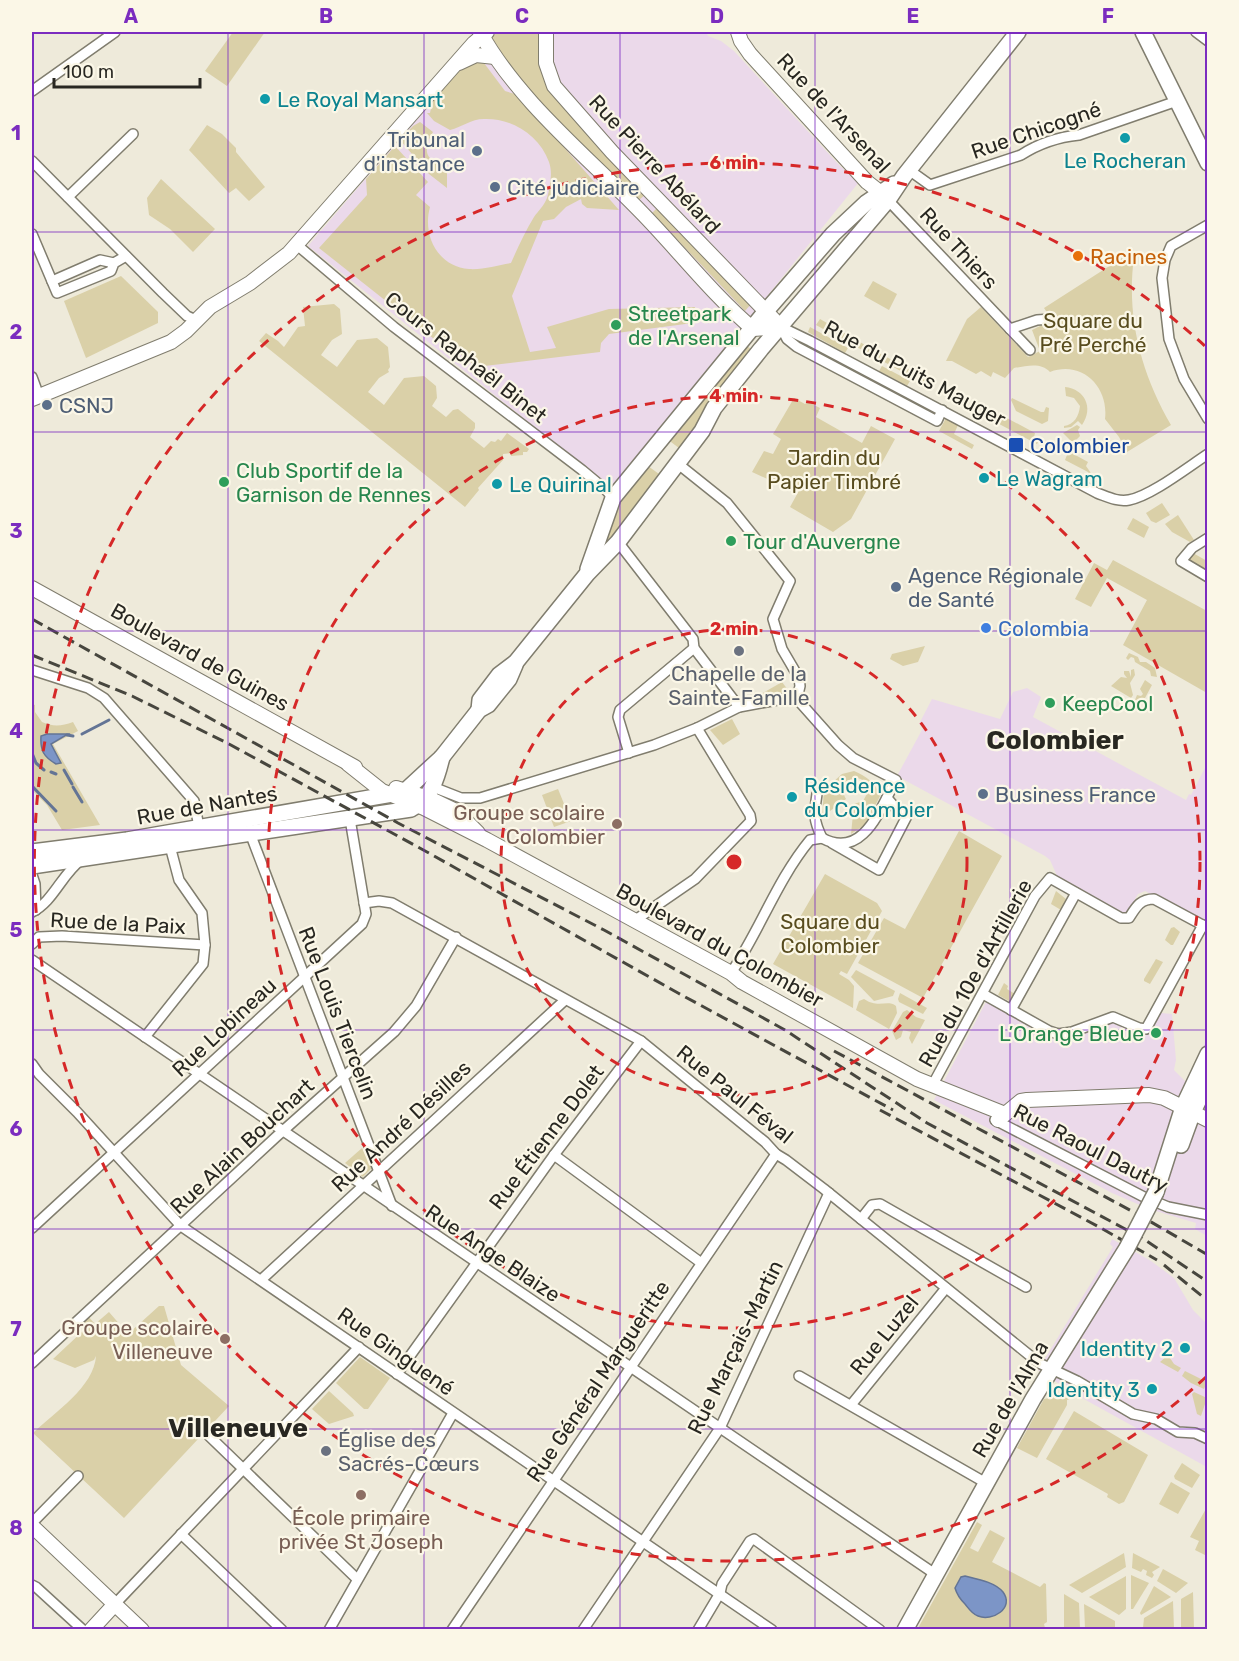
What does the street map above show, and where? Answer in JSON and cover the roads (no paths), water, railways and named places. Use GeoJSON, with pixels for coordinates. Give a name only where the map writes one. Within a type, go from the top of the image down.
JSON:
{"type":"FeatureCollection","features":[{"type":"Feature","properties":{"kind":"main road"},"geometry":{"type":"LineString","coordinates":[[404,792],[442,757],[479,710],[480,700],[499,675],[516,662],[587,574],[618,542],[702,431],[714,408],[1018,32]]}},
{"type":"Feature","properties":{"kind":"main road"},"geometry":{"type":"LineString","coordinates":[[1143,32],[1208,163]]}},
{"type":"Feature","properties":{"kind":"main road"},"geometry":{"type":"LineString","coordinates":[[1154,32],[1208,143]]}},
{"type":"Feature","properties":{"kind":"main road"},"geometry":{"type":"LineString","coordinates":[[587,574],[613,498],[753,329],[766,310],[833,234],[866,203],[884,196]]}},
{"type":"Feature","properties":{"kind":"main road"},"geometry":{"type":"LineString","coordinates":[[425,797],[442,757]]}},
{"type":"Feature","properties":{"kind":"main road","name":"Rue de Nantes"},"geometry":{"type":"LineString","coordinates":[[32,852],[127,840],[404,792]]}},
{"type":"Feature","properties":{"kind":"main road","name":"Rue de Nantes"},"geometry":{"type":"LineString","coordinates":[[32,866],[400,812],[425,797]]}},
{"type":"Feature","properties":{"kind":"main road","name":"Rue de l'Alma"},"geometry":{"type":"LineString","coordinates":[[905,1629],[986,1482],[1051,1370],[1127,1248],[1156,1192],[1163,1184],[1187,1132],[1188,1109],[1208,1054]]}},
{"type":"Feature","properties":{"kind":"main road","name":"Rue de l'Alma"},"geometry":{"type":"LineString","coordinates":[[1188,1109],[1208,1081]]}},
{"type":"Feature","properties":{"kind":"street"},"geometry":{"type":"LineString","coordinates":[[32,91],[115,32]]}},
{"type":"Feature","properties":{"kind":"street","name":"Rue Pierre Abélard"},"geometry":{"type":"LineString","coordinates":[[546,32],[546,63],[554,86],[612,152],[766,310]]}},
{"type":"Feature","properties":{"kind":"street","name":"Rue de l'Arsenal"},"geometry":{"type":"LineString","coordinates":[[738,32],[750,54],[867,182],[884,196]]}},
{"type":"Feature","properties":{"kind":"street"},"geometry":{"type":"LineString","coordinates":[[1196,32],[1208,41]]}},
{"type":"Feature","properties":{"kind":"street"},"geometry":{"type":"LineString","coordinates":[[32,377],[35,397],[171,342],[186,331],[210,307],[277,264],[297,245],[483,33]]}},
{"type":"Feature","properties":{"kind":"street","name":"Rue Pierre Abélard"},"geometry":{"type":"LineString","coordinates":[[483,33],[495,57],[521,91],[641,212],[731,310],[753,329]]}},
{"type":"Feature","properties":{"kind":"street"},"geometry":{"type":"LineString","coordinates":[[457,64],[476,56],[495,57]]}},
{"type":"Feature","properties":{"kind":"street","name":"Rue Chicogné"},"geometry":{"type":"LineString","coordinates":[[905,174],[930,185],[1021,154],[1032,147],[1066,136],[1079,135],[1177,100]]}},
{"type":"Feature","properties":{"kind":"street"},"geometry":{"type":"LineString","coordinates":[[68,197],[133,134]]}},
{"type":"Feature","properties":{"kind":"street"},"geometry":{"type":"LineString","coordinates":[[32,161],[126,256],[188,316],[196,320]]}},
{"type":"Feature","properties":{"kind":"street","name":"Rue Thiers"},"geometry":{"type":"LineString","coordinates":[[884,196],[1030,350]]}},
{"type":"Feature","properties":{"kind":"street"},"geometry":{"type":"LineString","coordinates":[[641,212],[657,197]]}},
{"type":"Feature","properties":{"kind":"street"},"geometry":{"type":"LineString","coordinates":[[1208,225],[1171,246],[1162,278],[1169,339],[1184,379],[1208,419]]}},
{"type":"Feature","properties":{"kind":"street"},"geometry":{"type":"LineString","coordinates":[[32,234],[57,292],[111,271],[114,263],[126,256]]}},
{"type":"Feature","properties":{"kind":"street","name":"Cours Raphaël Binet"},"geometry":{"type":"LineString","coordinates":[[297,245],[394,327],[582,470],[606,489],[613,498]]}},
{"type":"Feature","properties":{"kind":"street"},"geometry":{"type":"LineString","coordinates":[[52,281],[100,260],[114,263]]}},
{"type":"Feature","properties":{"kind":"street","name":"Rue du Puits Mauger"},"geometry":{"type":"LineString","coordinates":[[766,310],[787,339],[797,347],[937,421],[942,410]]}},
{"type":"Feature","properties":{"kind":"street"},"geometry":{"type":"LineString","coordinates":[[1010,329],[1037,320],[1051,319]]}},
{"type":"Feature","properties":{"kind":"street"},"geometry":{"type":"LineString","coordinates":[[753,329],[780,327]]}},
{"type":"Feature","properties":{"kind":"street","name":"Rue du Puits Mauger"},"geometry":{"type":"LineString","coordinates":[[780,327],[968,423],[1097,493],[1116,500],[1128,500],[1153,489],[1208,454]]}},
{"type":"Feature","properties":{"kind":"street"},"geometry":{"type":"LineString","coordinates":[[677,463],[728,503],[789,581],[773,619],[782,649],[799,678],[797,699]]}},
{"type":"Feature","properties":{"kind":"street"},"geometry":{"type":"LineString","coordinates":[[1208,538],[1182,558],[1182,563],[1208,577]]}},
{"type":"Feature","properties":{"kind":"street"},"geometry":{"type":"LineString","coordinates":[[618,542],[693,639],[694,648],[739,707]]}},
{"type":"Feature","properties":{"kind":"street","name":"Boulevard de Guines"},"geometry":{"type":"LineString","coordinates":[[32,588],[348,764],[404,792],[425,797]]}},
{"type":"Feature","properties":{"kind":"street"},"geometry":{"type":"LineString","coordinates":[[629,753],[618,717],[620,710],[694,648]]}},
{"type":"Feature","properties":{"kind":"street"},"geometry":{"type":"LineString","coordinates":[[32,670],[88,688],[104,698],[194,801],[200,827]]}},
{"type":"Feature","properties":{"kind":"street"},"geometry":{"type":"LineString","coordinates":[[425,797],[454,797],[469,800],[629,753],[696,728],[739,707],[788,698],[797,699],[838,746],[853,758],[896,780],[874,822],[864,834],[846,842],[810,840],[786,873],[740,960],[730,973]]}},
{"type":"Feature","properties":{"kind":"street"},"geometry":{"type":"LineString","coordinates":[[634,921],[695,879],[751,821],[750,815],[696,728]]}},
{"type":"Feature","properties":{"kind":"street","name":"Boulevard de Guines"},"geometry":{"type":"LineString","coordinates":[[348,764],[370,783],[389,794],[425,797]]}},
{"type":"Feature","properties":{"kind":"street"},"geometry":{"type":"LineString","coordinates":[[360,773],[364,784],[360,799]]}},
{"type":"Feature","properties":{"kind":"street"},"geometry":{"type":"LineString","coordinates":[[817,794],[815,823],[826,840],[879,870],[903,814],[887,798]]}},
{"type":"Feature","properties":{"kind":"street","name":"Boulevard du Colombier"},"geometry":{"type":"LineString","coordinates":[[425,797],[456,811],[487,840]]}},
{"type":"Feature","properties":{"kind":"street","name":"Boulevard du Colombier"},"geometry":{"type":"LineString","coordinates":[[425,797],[487,840],[932,1086],[999,1117]]}},
{"type":"Feature","properties":{"kind":"street"},"geometry":{"type":"LineString","coordinates":[[466,821],[463,809],[469,800]]}},
{"type":"Feature","properties":{"kind":"street","name":"Rue Lobineau"},"geometry":{"type":"LineString","coordinates":[[32,1228],[362,924],[366,914],[350,819]]}},
{"type":"Feature","properties":{"kind":"street","name":"Rue Louis Tiercelin"},"geometry":{"type":"LineString","coordinates":[[250,833],[392,1206]]}},
{"type":"Feature","properties":{"kind":"street"},"geometry":{"type":"LineString","coordinates":[[145,1037],[199,971],[203,964],[206,945],[202,913],[179,880],[171,846]]}},
{"type":"Feature","properties":{"kind":"street"},"geometry":{"type":"LineString","coordinates":[[34,911],[52,894],[71,867],[83,858]]}},
{"type":"Feature","properties":{"kind":"street"},"geometry":{"type":"LineString","coordinates":[[32,875],[35,884],[34,911]]}},
{"type":"Feature","properties":{"kind":"street","name":"Rue du 10e d'Artillerie"},"geometry":{"type":"LineString","coordinates":[[932,1086],[1035,896],[1050,878],[1076,893]]}},
{"type":"Feature","properties":{"kind":"street"},"geometry":{"type":"LineString","coordinates":[[983,994],[1011,1010],[1058,1034],[1072,1032],[1113,1017],[1146,1029],[1205,927],[1154,899],[1145,899],[1138,904],[1129,918],[1121,918],[1076,893],[1011,1010]]}},
{"type":"Feature","properties":{"kind":"street","name":"Rue Paul Féval"},"geometry":{"type":"LineString","coordinates":[[364,903],[379,901],[392,903],[641,1041],[765,1142],[776,1154],[829,1193],[1039,1363],[1077,1381],[1133,1414],[1160,1421],[1178,1432],[1195,1433],[1208,1438]]}},
{"type":"Feature","properties":{"kind":"street","name":"Rue de la Paix"},"geometry":{"type":"LineString","coordinates":[[32,944],[39,937],[62,936],[206,945]]}},
{"type":"Feature","properties":{"kind":"street","name":"Rue Alain Bouchart"},"geometry":{"type":"LineString","coordinates":[[32,1363],[410,1015],[456,937]]}},
{"type":"Feature","properties":{"kind":"street","name":"Rue Ange Blaize"},"geometry":{"type":"LineString","coordinates":[[32,960],[935,1574]]}},
{"type":"Feature","properties":{"kind":"street","name":"Rue André Désilles"},"geometry":{"type":"LineString","coordinates":[[261,1280],[565,1000]]}},
{"type":"Feature","properties":{"kind":"street","name":"Rue Étienne Dolet"},"geometry":{"type":"LineString","coordinates":[[397,1374],[554,1155],[641,1041]]}},
{"type":"Feature","properties":{"kind":"street","name":"Rue Ginguené"},"geometry":{"type":"LineString","coordinates":[[32,1064],[35,1077],[85,1120],[181,1226],[772,1629]]}},
{"type":"Feature","properties":{"kind":"street"},"geometry":{"type":"LineString","coordinates":[[999,1117],[1022,1101],[1034,1099],[1156,1096],[1208,1120]]}},
{"type":"Feature","properties":{"kind":"street","name":"Rue Raoul Dautry"},"geometry":{"type":"LineString","coordinates":[[999,1117],[1028,1138],[1144,1197],[1168,1207],[1208,1215]]}},
{"type":"Feature","properties":{"kind":"street","name":"Rue Général Margueritte"},"geometry":{"type":"LineString","coordinates":[[452,1629],[700,1262],[776,1154]]}},
{"type":"Feature","properties":{"kind":"street"},"geometry":{"type":"LineString","coordinates":[[554,1155],[700,1262]]}},
{"type":"Feature","properties":{"kind":"street","name":"Rue Marçais-Martin"},"geometry":{"type":"LineString","coordinates":[[583,1629],[720,1428],[829,1193]]}},
{"type":"Feature","properties":{"kind":"street"},"geometry":{"type":"LineString","coordinates":[[861,1219],[872,1205],[880,1204],[1026,1287]]}},
{"type":"Feature","properties":{"kind":"street","name":"Rue Luzel"},"geometry":{"type":"LineString","coordinates":[[851,1406],[946,1288]]}},
{"type":"Feature","properties":{"kind":"street"},"geometry":{"type":"LineString","coordinates":[[91,1629],[359,1347]]}},
{"type":"Feature","properties":{"kind":"street"},"geometry":{"type":"LineString","coordinates":[[799,1376],[986,1482]]}},
{"type":"Feature","properties":{"kind":"street"},"geometry":{"type":"LineString","coordinates":[[329,1629],[453,1413]]}},
{"type":"Feature","properties":{"kind":"street"},"geometry":{"type":"LineString","coordinates":[[205,1432],[357,1579]]}},
{"type":"Feature","properties":{"kind":"street"},"geometry":{"type":"LineString","coordinates":[[78,1476],[32,1525],[142,1629]]}},
{"type":"Feature","properties":{"kind":"street"},"geometry":{"type":"LineString","coordinates":[[181,1534],[282,1629]]}},
{"type":"Feature","properties":{"kind":"street"},"geometry":{"type":"LineString","coordinates":[[698,1629],[750,1540],[756,1539],[880,1629]]}},
{"type":"Feature","properties":{"kind":"street"},"geometry":{"type":"LineString","coordinates":[[32,1585],[83,1629]]}},
{"type":"Feature","properties":{"kind":"water"},"geometry":{"type":"Polygon","coordinates":[[[68,734],[51,744],[61,763],[56,764],[44,753],[41,736],[68,734]]]}},
{"type":"Feature","properties":{"kind":"water"},"geometry":{"type":"Polygon","coordinates":[[[961,1577],[986,1581],[1000,1589],[1006,1598],[1004,1608],[990,1617],[972,1613],[955,1588],[961,1577]]]}},
{"type":"Feature","properties":{"kind":"waterway"},"geometry":{"type":"LineString","coordinates":[[82,734],[109,720]]}},
{"type":"Feature","properties":{"kind":"waterway"},"geometry":{"type":"LineString","coordinates":[[67,735],[73,736]]}},
{"type":"Feature","properties":{"kind":"waterway"},"geometry":{"type":"LineString","coordinates":[[32,753],[36,763],[44,770]]}},
{"type":"Feature","properties":{"kind":"waterway"},"geometry":{"type":"LineString","coordinates":[[64,770],[72,784]]}},
{"type":"Feature","properties":{"kind":"waterway"},"geometry":{"type":"LineString","coordinates":[[51,772],[56,774]]}},
{"type":"Feature","properties":{"kind":"waterway"},"geometry":{"type":"LineString","coordinates":[[32,786],[56,811]]}},
{"type":"Feature","properties":{"kind":"waterway"},"geometry":{"type":"LineString","coordinates":[[73,787],[82,802]]}},
{"type":"Feature","properties":{"kind":"railway"},"geometry":{"type":"LineString","coordinates":[[32,619],[398,823],[604,930],[785,1030],[927,1123],[1142,1238],[1208,1282]]}},
{"type":"Feature","properties":{"kind":"railway"},"geometry":{"type":"LineString","coordinates":[[32,655],[132,696],[229,744],[893,1110]]}},
{"type":"Feature","properties":{"kind":"railway"},"geometry":{"type":"LineString","coordinates":[[834,1051],[1139,1215],[1208,1255]]}},
{"type":"Feature","properties":{"kind":"railway"},"geometry":{"type":"LineString","coordinates":[[880,1110],[1157,1260]]}},
{"type":"Feature","properties":{"kind":"railway"},"geometry":{"type":"LineString","coordinates":[[1164,1265],[1208,1301]]}},
{"type":"Feature","properties":{"kind":"place","name":"Le Royal Mansart"},"geometry":{"type":"Point","coordinates":[265,99]}},
{"type":"Feature","properties":{"kind":"place","name":"Le Rocheran"},"geometry":{"type":"Point","coordinates":[1125,138]}},
{"type":"Feature","properties":{"kind":"place","name":"Tribunal d'instance"},"geometry":{"type":"Point","coordinates":[477,151]}},
{"type":"Feature","properties":{"kind":"place","name":"Cité judiciaire"},"geometry":{"type":"Point","coordinates":[495,187]}},
{"type":"Feature","properties":{"kind":"place","name":"Racines"},"geometry":{"type":"Point","coordinates":[1078,256]}},
{"type":"Feature","properties":{"kind":"place","name":"Streetpark de l'Arsenal"},"geometry":{"type":"Point","coordinates":[616,325]}},
{"type":"Feature","properties":{"kind":"place","name":"CSNJ"},"geometry":{"type":"Point","coordinates":[47,405]}},
{"type":"Feature","properties":{"kind":"place","name":"Colombier"},"geometry":{"type":"Point","coordinates":[1016,445]}},
{"type":"Feature","properties":{"kind":"place","name":"Le Wagram"},"geometry":{"type":"Point","coordinates":[984,478]}},
{"type":"Feature","properties":{"kind":"place","name":"Club Sportif de la Garnison de Rennes"},"geometry":{"type":"Point","coordinates":[224,482]}},
{"type":"Feature","properties":{"kind":"place","name":"Le Quirinal"},"geometry":{"type":"Point","coordinates":[497,484]}},
{"type":"Feature","properties":{"kind":"place","name":"Tour d'Auvergne"},"geometry":{"type":"Point","coordinates":[731,541]}},
{"type":"Feature","properties":{"kind":"place","name":"Agence Régionale de Santé"},"geometry":{"type":"Point","coordinates":[896,587]}},
{"type":"Feature","properties":{"kind":"place","name":"Colombia"},"geometry":{"type":"Point","coordinates":[986,628]}},
{"type":"Feature","properties":{"kind":"place","name":"Chapelle de la Sainte-Famille"},"geometry":{"type":"Point","coordinates":[739,651]}},
{"type":"Feature","properties":{"kind":"place","name":"KeepCool"},"geometry":{"type":"Point","coordinates":[1050,703]}},
{"type":"Feature","properties":{"kind":"place","name":"Business France"},"geometry":{"type":"Point","coordinates":[983,794]}},
{"type":"Feature","properties":{"kind":"place","name":"Résidence du Colombier"},"geometry":{"type":"Point","coordinates":[792,797]}},
{"type":"Feature","properties":{"kind":"place","name":"Groupe scolaire Colombier"},"geometry":{"type":"Point","coordinates":[617,824]}},
{"type":"Feature","properties":{"kind":"place","name":"L’Orange Bleue"},"geometry":{"type":"Point","coordinates":[1156,1033]}},
{"type":"Feature","properties":{"kind":"place","name":"Groupe scolaire Villeneuve"},"geometry":{"type":"Point","coordinates":[225,1339]}},
{"type":"Feature","properties":{"kind":"place","name":"Identity 2"},"geometry":{"type":"Point","coordinates":[1185,1348]}},
{"type":"Feature","properties":{"kind":"place","name":"Identity 3"},"geometry":{"type":"Point","coordinates":[1152,1389]}},
{"type":"Feature","properties":{"kind":"place","name":"Église des Sacrés-Cœurs"},"geometry":{"type":"Point","coordinates":[326,1451]}},
{"type":"Feature","properties":{"kind":"place","name":"École primaire privée St Joseph"},"geometry":{"type":"Point","coordinates":[361,1495]}},
{"type":"Feature","properties":{"kind":"district","name":"Colombier"},"geometry":{"type":"Point","coordinates":[1055,740]}},
{"type":"Feature","properties":{"kind":"district","name":"Villeneuve"},"geometry":{"type":"Point","coordinates":[238,1428]}},
{"type":"Feature","properties":{"kind":"park label","name":"Square du Pré Perché"},"geometry":{"type":"Point","coordinates":[1093,332]}},
{"type":"Feature","properties":{"kind":"park label","name":"Jardin du Papier Timbré"},"geometry":{"type":"Point","coordinates":[834,469]}},
{"type":"Feature","properties":{"kind":"park label","name":"Square du Colombier"},"geometry":{"type":"Point","coordinates":[830,933]}}]}
